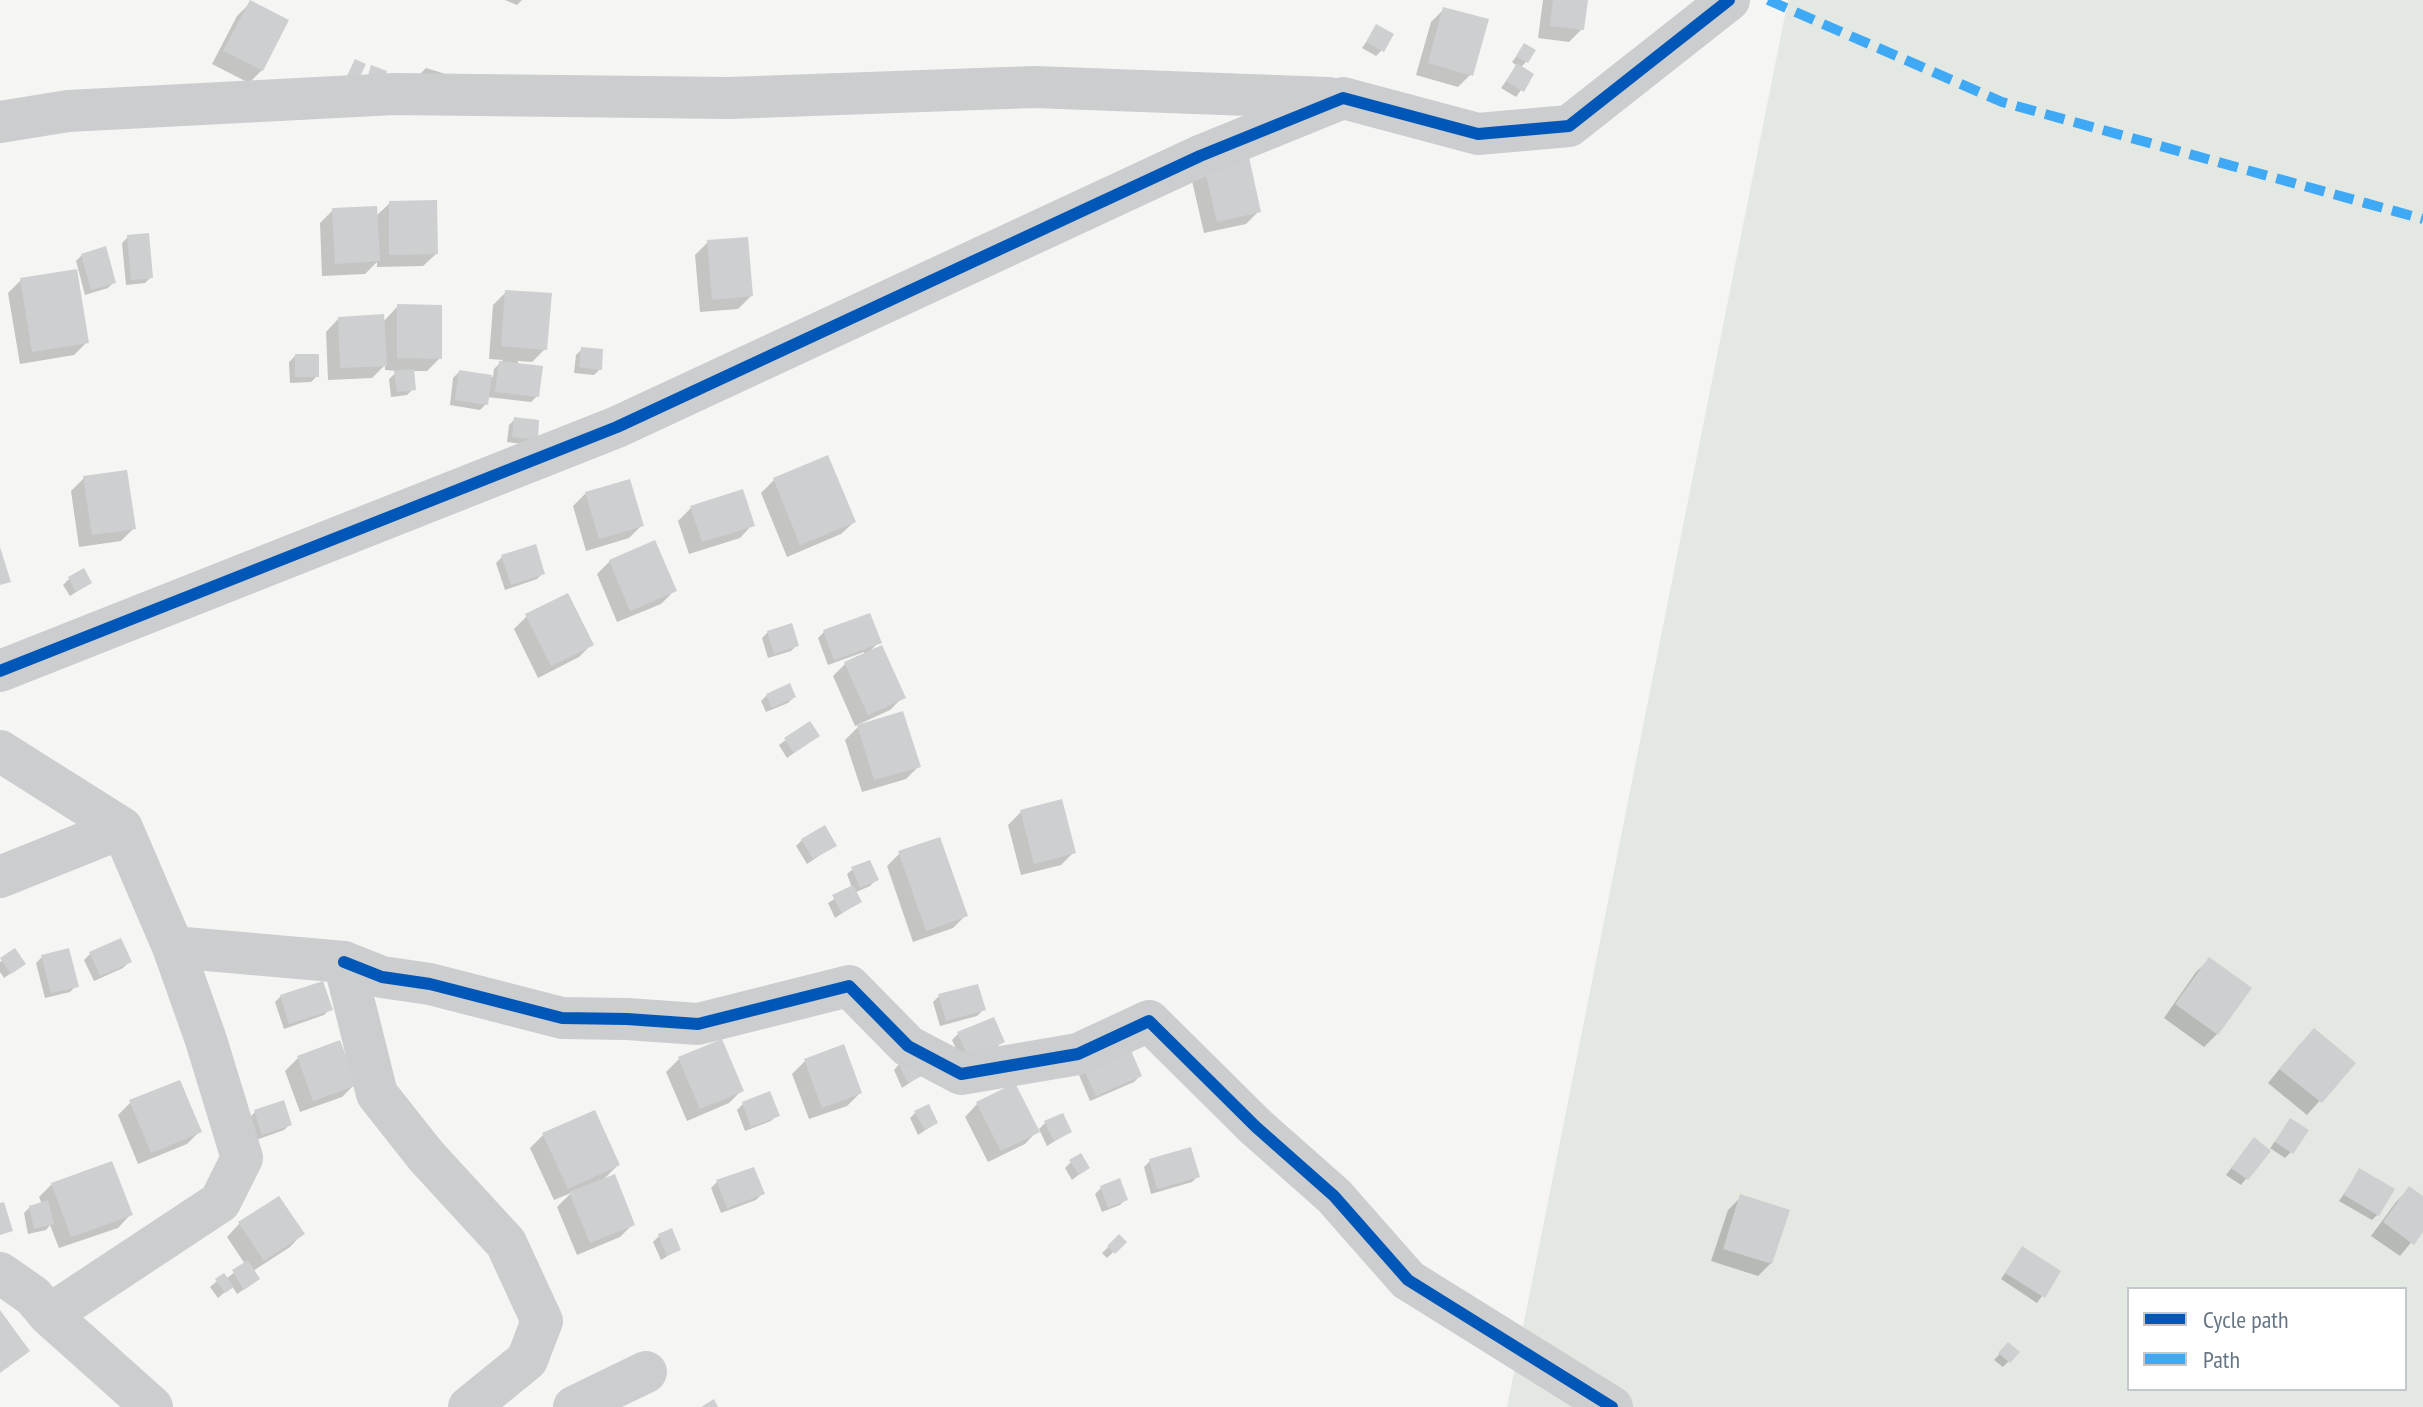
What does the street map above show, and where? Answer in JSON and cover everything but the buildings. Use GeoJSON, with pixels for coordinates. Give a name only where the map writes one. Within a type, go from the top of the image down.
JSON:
{"type":"FeatureCollection","features":[{"type":"Feature","properties":{"kind":"street"},"geometry":{"type":"LineString","coordinates":[[0,122],[68,111],[394,94],[729,98],[1034,87],[1343,98],[1478,134],[1569,126],[1729,0]]}},
{"type":"Feature","properties":{"kind":"street"},"geometry":{"type":"LineString","coordinates":[[0,671],[617,427],[1200,156],[1343,98]]}},
{"type":"Feature","properties":{"kind":"street"},"geometry":{"type":"LineString","coordinates":[[0,751],[122,828],[173,947],[206,1040],[242,1158],[220,1202],[49,1315]]}},
{"type":"Feature","properties":{"kind":"street"},"geometry":{"type":"LineString","coordinates":[[0,877],[122,828]]}},
{"type":"Feature","properties":{"kind":"street"},"geometry":{"type":"LineString","coordinates":[[173,947],[344,962],[382,977],[430,984],[562,1018],[698,1024],[849,986],[908,1046],[961,1074],[1078,1054],[1149,1021],[1256,1127],[1334,1196],[1408,1280],[1612,1407]]}},
{"type":"Feature","properties":{"kind":"street"},"geometry":{"type":"LineString","coordinates":[[344,962],[377,1094],[426,1156],[506,1243],[542,1321],[527,1360],[469,1407]]}},
{"type":"Feature","properties":{"kind":"street"},"geometry":{"type":"LineString","coordinates":[[0,1273],[33,1296],[49,1315],[152,1407]]}},
{"type":"Feature","properties":{"kind":"street"},"geometry":{"type":"LineString","coordinates":[[574,1407],[646,1372]]}},
{"type":"Feature","properties":{"kind":"shaded area"},"geometry":{"type":"Polygon","coordinates":[[[1788,0],[2423,0],[2423,1407],[1507,1407],[1788,0]]]}},
{"type":"Feature","properties":{"kind":"marked path"},"geometry":{"type":"LineString","coordinates":[[1768,0],[2002,102],[2423,219]]}},
{"type":"Feature","properties":{"kind":"cycle path"},"geometry":{"type":"LineString","coordinates":[[0,671],[617,427],[1200,156],[1343,98],[1478,134],[1569,126],[1729,0]]}},
{"type":"Feature","properties":{"kind":"cycle path"},"geometry":{"type":"LineString","coordinates":[[344,962],[382,977],[430,984],[562,1018],[698,1024],[849,986],[908,1046],[961,1074],[1078,1054],[1149,1021],[1256,1127],[1334,1196],[1408,1280],[1612,1407]]}}]}
